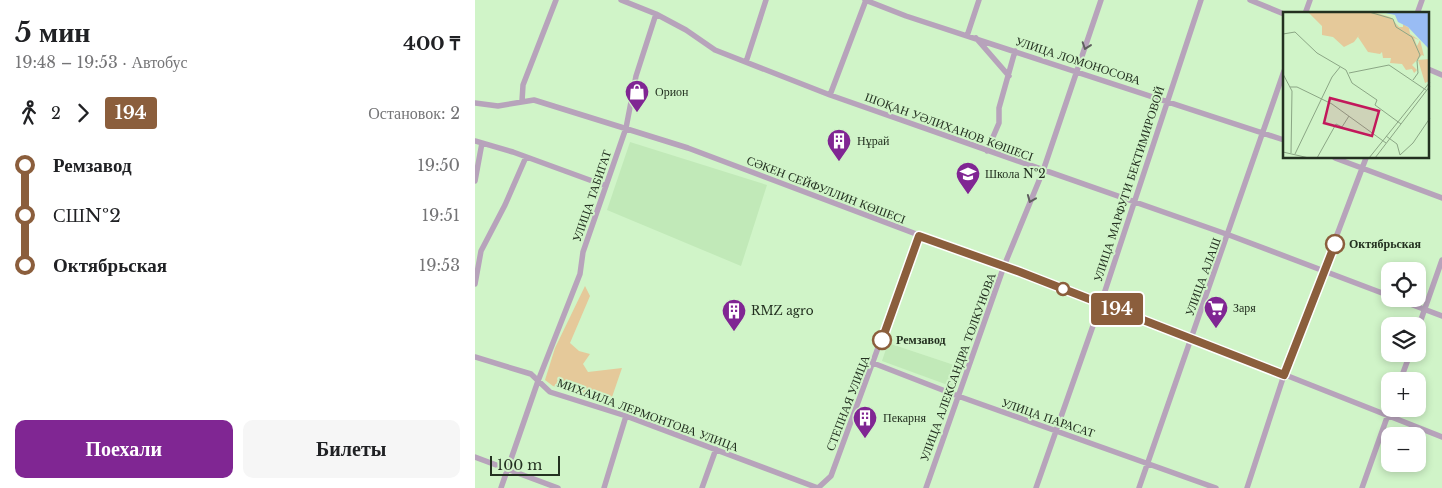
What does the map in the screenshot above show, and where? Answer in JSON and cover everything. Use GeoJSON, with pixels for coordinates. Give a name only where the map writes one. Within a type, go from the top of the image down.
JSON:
{"type":"FeatureCollection","features":[{"type":"Feature","properties":{"kind":"street"},"geometry":{"type":"LineString","coordinates":[[522,101],[523,85],[556,0]]}},
{"type":"Feature","properties":{"kind":"street","name":"ШОҚАН УӘЛИХАНОВ КӨШЕСІ"},"geometry":{"type":"LineString","coordinates":[[621,0],[656,14],[686,30],[715,50],[762,66],[830,95],[1229,235],[1381,293]]}},
{"type":"Feature","properties":{"kind":"street"},"geometry":{"type":"LineString","coordinates":[[746,62],[766,0]]}},
{"type":"Feature","properties":{"kind":"street"},"geometry":{"type":"LineString","coordinates":[[830,95],[866,0]]}},
{"type":"Feature","properties":{"kind":"street","name":"УЛИЦА ЛОМОНОСОВА"},"geometry":{"type":"LineString","coordinates":[[866,0],[967,36],[1283,139]]}},
{"type":"Feature","properties":{"kind":"street"},"geometry":{"type":"LineString","coordinates":[[967,36],[979,0]]}},
{"type":"Feature","properties":{"kind":"street","name":"УЛИЦА АЛЕКСАНДРА ТОЛКУНОВА"},"geometry":{"type":"LineString","coordinates":[[926,488],[1004,266],[1043,171],[1101,0]]}},
{"type":"Feature","properties":{"kind":"street","name":"УЛИЦА МАРФУГИ БЕКТИМИРОВОЙ"},"geometry":{"type":"LineString","coordinates":[[1036,488],[1101,303],[1201,0]]}},
{"type":"Feature","properties":{"kind":"street"},"geometry":{"type":"LineString","coordinates":[[1250,0],[1283,13]]}},
{"type":"Feature","properties":{"kind":"street"},"geometry":{"type":"LineString","coordinates":[[1418,12],[1422,0]]}},
{"type":"Feature","properties":{"kind":"street","name":"УЛИЦА ТАБИГАТ"},"geometry":{"type":"LineString","coordinates":[[501,488],[538,381],[580,274],[583,252],[626,128],[637,76],[656,14]]}},
{"type":"Feature","properties":{"kind":"street"},"geometry":{"type":"LineString","coordinates":[[976,38],[1009,76]]}},
{"type":"Feature","properties":{"kind":"street"},"geometry":{"type":"LineString","coordinates":[[987,151],[999,123],[999,108],[1015,51]]}},
{"type":"Feature","properties":{"kind":"street"},"geometry":{"type":"LineString","coordinates":[[1429,69],[1442,75]]}},
{"type":"Feature","properties":{"kind":"street","name":"УЛИЦА АЛАШ"},"geometry":{"type":"LineString","coordinates":[[1139,488],[1283,77]]}},
{"type":"Feature","properties":{"kind":"street","name":"СӘКЕН СЕЙФУЛЛИН КӨШЕСІ"},"geometry":{"type":"LineString","coordinates":[[475,103],[498,106],[535,100],[688,148],[1101,303],[1381,413]]}},
{"type":"Feature","properties":{"kind":"street"},"geometry":{"type":"LineString","coordinates":[[475,141],[606,186]]}},
{"type":"Feature","properties":{"kind":"street"},"geometry":{"type":"LineString","coordinates":[[475,180],[482,143]]}},
{"type":"Feature","properties":{"kind":"street"},"geometry":{"type":"LineString","coordinates":[[475,284],[481,251],[505,205],[526,157]]}},
{"type":"Feature","properties":{"kind":"street"},"geometry":{"type":"LineString","coordinates":[[1338,159],[1442,198]]}},
{"type":"Feature","properties":{"kind":"street"},"geometry":{"type":"LineString","coordinates":[[1247,488],[1284,375],[1325,272],[1366,159]]}},
{"type":"Feature","properties":{"kind":"street","name":"СТЕПНАЯ УЛИЦА"},"geometry":{"type":"LineString","coordinates":[[818,488],[831,476],[919,236]]}},
{"type":"Feature","properties":{"kind":"street"},"geometry":{"type":"LineString","coordinates":[[1422,317],[1442,260]]}},
{"type":"Feature","properties":{"kind":"street"},"geometry":{"type":"LineString","coordinates":[[1419,307],[1442,316]]}},
{"type":"Feature","properties":{"kind":"street","name":"МИХАИЛА ЛЕРМОНТОВА УЛИЦА"},"geometry":{"type":"LineString","coordinates":[[475,357],[531,374],[550,392],[625,416],[818,488]]}},
{"type":"Feature","properties":{"kind":"street","name":"УЛИЦА ПАРАСАТ"},"geometry":{"type":"LineString","coordinates":[[873,363],[1056,432],[1216,488]]}},
{"type":"Feature","properties":{"kind":"street"},"geometry":{"type":"LineString","coordinates":[[604,488],[625,416]]}},
{"type":"Feature","properties":{"kind":"street"},"geometry":{"type":"LineString","coordinates":[[1362,488],[1388,417]]}},
{"type":"Feature","properties":{"kind":"street","name":"СӘКЕН СЕЙФУЛЛИН КӨШЕСІ"},"geometry":{"type":"LineString","coordinates":[[1390,417],[1442,438]]}},
{"type":"Feature","properties":{"kind":"street"},"geometry":{"type":"LineString","coordinates":[[703,488],[715,449]]}},
{"type":"Feature","properties":{"kind":"street"},"geometry":{"type":"LineString","coordinates":[[475,457],[558,488]]}},
{"type":"Feature","properties":{"kind":"shaded area"},"geometry":{"type":"Polygon","coordinates":[[[630,142],[767,185],[741,266],[607,210],[630,142]]]}},
{"type":"Feature","properties":{"kind":"shaded area"},"geometry":{"type":"Polygon","coordinates":[[[585,286],[590,296],[570,343],[579,351],[590,354],[583,364],[588,372],[622,368],[611,400],[600,403],[553,386],[545,380],[555,348],[585,286]]]}},
{"type":"Feature","properties":{"kind":"shaded area"},"geometry":{"type":"Polygon","coordinates":[[[888,343],[963,368],[956,388],[882,361],[888,343]]]}},
{"type":"Feature","properties":{"kind":"bus line","name":"194"},"geometry":{"type":"LineString","coordinates":[[882,340],[919,236],[1020,272],[1284,375],[1335,244]]}},
{"type":"Feature","properties":{"kind":"place","name":"Орион"},"geometry":{"type":"Point","coordinates":[637,113]}},
{"type":"Feature","properties":{"kind":"place","name":"Нұрай"},"geometry":{"type":"Point","coordinates":[839,162]}},
{"type":"Feature","properties":{"kind":"place","name":"Школа №2"},"geometry":{"type":"Point","coordinates":[968,195]}},
{"type":"Feature","properties":{"kind":"place","name":"Октябрьская"},"geometry":{"type":"Point","coordinates":[1335,244]}},
{"type":"Feature","properties":{"kind":"place","name":"Заря"},"geometry":{"type":"Point","coordinates":[1216,329]}},
{"type":"Feature","properties":{"kind":"place","name":"RMZ agro"},"geometry":{"type":"Point","coordinates":[734,332]}},
{"type":"Feature","properties":{"kind":"place","name":"Ремзавод"},"geometry":{"type":"Point","coordinates":[882,340]}},
{"type":"Feature","properties":{"kind":"place","name":"Пекарня"},"geometry":{"type":"Point","coordinates":[865,439]}}]}
